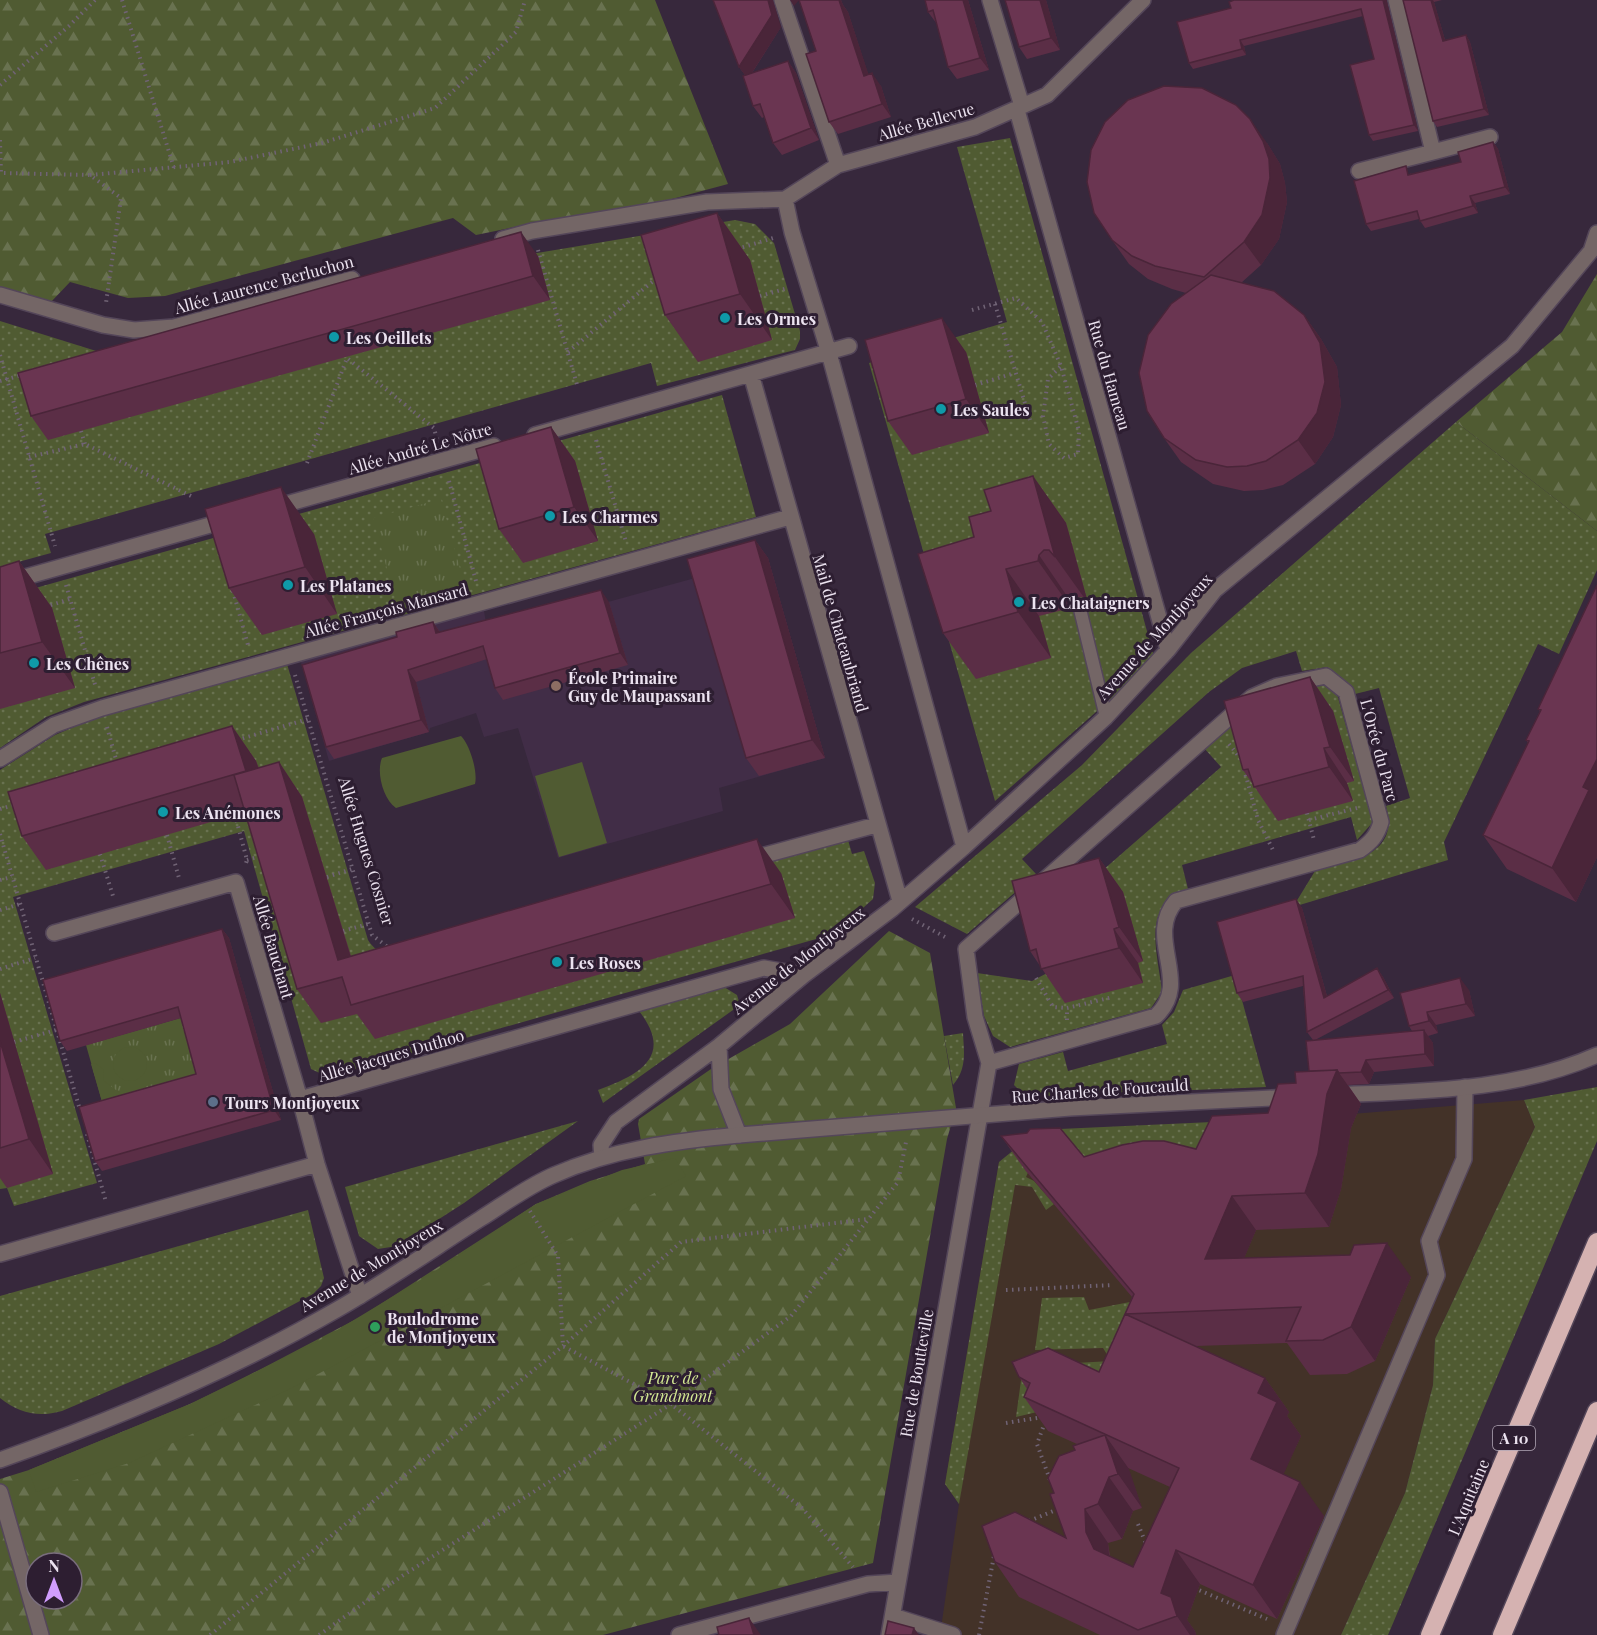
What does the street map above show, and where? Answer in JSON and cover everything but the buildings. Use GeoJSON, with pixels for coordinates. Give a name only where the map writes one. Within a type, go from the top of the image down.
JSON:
{"type":"FeatureCollection","features":[{"type":"Feature","properties":{"kind":"highway","name":"L'Aquitaine"},"geometry":{"type":"LineString","coordinates":[[1430,1635],[1597,1242]]}},
{"type":"Feature","properties":{"kind":"highway"},"geometry":{"type":"LineString","coordinates":[[1502,1635],[1597,1411]]}},
{"type":"Feature","properties":{"kind":"street"},"geometry":{"type":"LineString","coordinates":[[782,0],[838,165]]}},
{"type":"Feature","properties":{"kind":"street"},"geometry":{"type":"LineString","coordinates":[[990,0],[1020,108]]}},
{"type":"Feature","properties":{"kind":"street","name":"Allée Bellevue"},"geometry":{"type":"LineString","coordinates":[[785,199],[838,165],[975,127],[1047,95],[1143,0]]}},
{"type":"Feature","properties":{"kind":"street"},"geometry":{"type":"LineString","coordinates":[[1396,0],[1433,152]]}},
{"type":"Feature","properties":{"kind":"street","name":"Rue du Hameau"},"geometry":{"type":"LineString","coordinates":[[1020,108],[1168,650]]}},
{"type":"Feature","properties":{"kind":"street"},"geometry":{"type":"LineString","coordinates":[[1359,171],[1490,137]]}},
{"type":"Feature","properties":{"kind":"street"},"geometry":{"type":"LineString","coordinates":[[487,243],[532,231],[707,202],[785,199],[792,232],[829,352],[964,847]]}},
{"type":"Feature","properties":{"kind":"street","name":"Avenue de Montjoyeux"},"geometry":{"type":"LineString","coordinates":[[0,1461],[137,1407],[281,1339],[360,1296],[519,1194],[553,1176],[602,1157],[601,1145],[616,1122],[719,1046],[804,975],[896,905],[964,847],[1106,717],[1168,650],[1215,591],[1512,346],[1591,251],[1597,232]]}},
{"type":"Feature","properties":{"kind":"street","name":"Allée Laurence Berluchon"},"geometry":{"type":"LineString","coordinates":[[0,295],[104,325],[134,330],[174,327],[362,277]]}},
{"type":"Feature","properties":{"kind":"street","name":"Allée André Le Nôtre"},"geometry":{"type":"LineString","coordinates":[[261,511],[849,346]]}},
{"type":"Feature","properties":{"kind":"street","name":"Mail de Chateaubriand"},"geometry":{"type":"LineString","coordinates":[[751,374],[896,905]]}},
{"type":"Feature","properties":{"kind":"street","name":"Allée François Mansard"},"geometry":{"type":"LineString","coordinates":[[0,759],[54,725],[102,708],[289,654],[790,517]]}},
{"type":"Feature","properties":{"kind":"street"},"geometry":{"type":"LineString","coordinates":[[0,584],[238,518]]}},
{"type":"Feature","properties":{"kind":"street","name":"L'Orée du Parc"},"geometry":{"type":"LineString","coordinates":[[966,949],[1252,697],[1277,686],[1326,676],[1346,692],[1381,822],[1377,834],[1370,843],[1360,849],[1176,901],[1170,908],[1163,927],[1172,991],[1166,1006],[1156,1016],[989,1063]]}},
{"type":"Feature","properties":{"kind":"street"},"geometry":{"type":"LineString","coordinates":[[740,862],[876,825]]}},
{"type":"Feature","properties":{"kind":"street","name":"Allée Bauchant"},"geometry":{"type":"LineString","coordinates":[[54,933],[236,882],[300,1099]]}},
{"type":"Feature","properties":{"kind":"street"},"geometry":{"type":"LineString","coordinates":[[966,949],[975,1017],[989,1063],[979,1117]]}},
{"type":"Feature","properties":{"kind":"street","name":"Allée Jacques Duthoo"},"geometry":{"type":"LineString","coordinates":[[300,1099],[764,968],[804,975]]}},
{"type":"Feature","properties":{"kind":"street"},"geometry":{"type":"LineString","coordinates":[[719,1046],[721,1089],[739,1135]]}},
{"type":"Feature","properties":{"kind":"street","name":"Rue Charles de Foucauld"},"geometry":{"type":"LineString","coordinates":[[602,1157],[687,1139],[907,1123],[1070,1108],[1319,1096],[1465,1086],[1540,1076],[1597,1054]]}},
{"type":"Feature","properties":{"kind":"street"},"geometry":{"type":"LineString","coordinates":[[1286,1631],[1437,1275],[1429,1241],[1464,1159],[1465,1086]]}},
{"type":"Feature","properties":{"kind":"street"},"geometry":{"type":"LineString","coordinates":[[300,1099],[317,1164],[360,1296]]}},
{"type":"Feature","properties":{"kind":"street","name":"Rue de Boutteville"},"geometry":{"type":"LineString","coordinates":[[889,1635],[979,1117]]}},
{"type":"Feature","properties":{"kind":"street"},"geometry":{"type":"LineString","coordinates":[[0,1254],[317,1164]]}},
{"type":"Feature","properties":{"kind":"street"},"geometry":{"type":"LineString","coordinates":[[0,1492],[41,1635]]}},
{"type":"Feature","properties":{"kind":"street"},"geometry":{"type":"LineString","coordinates":[[679,1635],[868,1584],[898,1582]]}},
{"type":"Feature","properties":{"kind":"street"},"geometry":{"type":"LineString","coordinates":[[893,1616],[953,1635]]}},
{"type":"Feature","properties":{"kind":"lane"},"geometry":{"type":"LineString","coordinates":[[1079,606],[1106,717]]}},
{"type":"Feature","properties":{"kind":"path"},"geometry":{"type":"LineString","coordinates":[[0,85],[69,26],[95,0]]}},
{"type":"Feature","properties":{"kind":"path"},"geometry":{"type":"LineString","coordinates":[[122,0],[174,168]]}},
{"type":"Feature","properties":{"kind":"path"},"geometry":{"type":"LineString","coordinates":[[0,140],[1,173],[90,175],[230,162],[322,143],[435,108],[516,32],[525,0]]}},
{"type":"Feature","properties":{"kind":"path"},"geometry":{"type":"LineString","coordinates":[[90,175],[121,198],[104,325]]}},
{"type":"Feature","properties":{"kind":"path"},"geometry":{"type":"LineString","coordinates":[[532,231],[578,388]]}},
{"type":"Feature","properties":{"kind":"path"},"geometry":{"type":"LineString","coordinates":[[732,250],[792,232]]}},
{"type":"Feature","properties":{"kind":"path"},"geometry":{"type":"LineString","coordinates":[[568,352],[667,269]]}},
{"type":"Feature","properties":{"kind":"path"},"geometry":{"type":"LineString","coordinates":[[760,296],[807,282]]}},
{"type":"Feature","properties":{"kind":"path"},"geometry":{"type":"LineString","coordinates":[[972,310],[1016,298],[1042,322],[1061,366],[1079,431],[1078,454],[1064,458],[1049,444],[1043,416],[1048,379],[1061,366]]}},
{"type":"Feature","properties":{"kind":"path"},"geometry":{"type":"LineString","coordinates":[[995,304],[1030,420]]}},
{"type":"Feature","properties":{"kind":"path"},"geometry":{"type":"LineString","coordinates":[[308,463],[347,358]]}},
{"type":"Feature","properties":{"kind":"path"},"geometry":{"type":"LineString","coordinates":[[0,381],[28,373]]}},
{"type":"Feature","properties":{"kind":"path"},"geometry":{"type":"LineString","coordinates":[[975,385],[1015,373]]}},
{"type":"Feature","properties":{"kind":"path"},"geometry":{"type":"LineString","coordinates":[[590,419],[631,561]]}},
{"type":"Feature","properties":{"kind":"path"},"geometry":{"type":"LineString","coordinates":[[81,431],[85,444]]}},
{"type":"Feature","properties":{"kind":"path"},"geometry":{"type":"LineString","coordinates":[[29,458],[85,444],[193,497]]}},
{"type":"Feature","properties":{"kind":"path"},"geometry":{"type":"LineString","coordinates":[[232,589],[253,664]]}},
{"type":"Feature","properties":{"kind":"path"},"geometry":{"type":"LineString","coordinates":[[42,608],[70,599]]}},
{"type":"Feature","properties":{"kind":"path","name":"Allée Hugues Cosnier"},"geometry":{"type":"LineString","coordinates":[[289,654],[372,935],[390,948]]}},
{"type":"Feature","properties":{"kind":"path"},"geometry":{"type":"LineString","coordinates":[[231,742],[308,719]]}},
{"type":"Feature","properties":{"kind":"path"},"geometry":{"type":"LineString","coordinates":[[1214,730],[1240,756],[1258,820],[1284,871]]}},
{"type":"Feature","properties":{"kind":"path"},"geometry":{"type":"LineString","coordinates":[[0,809],[22,803]]}},
{"type":"Feature","properties":{"kind":"path"},"geometry":{"type":"LineString","coordinates":[[1309,820],[1376,804]]}},
{"type":"Feature","properties":{"kind":"path"},"geometry":{"type":"LineString","coordinates":[[1307,813],[1311,828]]}},
{"type":"Feature","properties":{"kind":"path"},"geometry":{"type":"LineString","coordinates":[[235,815],[247,860],[236,882]]}},
{"type":"Feature","properties":{"kind":"path"},"geometry":{"type":"LineString","coordinates":[[0,834],[82,1115]]}},
{"type":"Feature","properties":{"kind":"path"},"geometry":{"type":"LineString","coordinates":[[167,836],[184,896]]}},
{"type":"Feature","properties":{"kind":"path"},"geometry":{"type":"LineString","coordinates":[[100,854],[119,915]]}},
{"type":"Feature","properties":{"kind":"path"},"geometry":{"type":"LineString","coordinates":[[247,860],[271,854]]}},
{"type":"Feature","properties":{"kind":"path"},"geometry":{"type":"LineString","coordinates":[[327,877],[352,869]]}},
{"type":"Feature","properties":{"kind":"path"},"geometry":{"type":"LineString","coordinates":[[0,880],[12,877]]}},
{"type":"Feature","properties":{"kind":"path"},"geometry":{"type":"LineString","coordinates":[[0,910],[20,904]]}},
{"type":"Feature","properties":{"kind":"path"},"geometry":{"type":"LineString","coordinates":[[896,905],[966,949]]}},
{"type":"Feature","properties":{"kind":"path"},"geometry":{"type":"LineString","coordinates":[[343,932],[369,924]]}},
{"type":"Feature","properties":{"kind":"path"},"geometry":{"type":"LineString","coordinates":[[0,969],[35,958]]}},
{"type":"Feature","properties":{"kind":"path"},"geometry":{"type":"LineString","coordinates":[[1036,978],[1053,1007],[1067,1008],[1113,997]]}},
{"type":"Feature","properties":{"kind":"path"},"geometry":{"type":"LineString","coordinates":[[1066,1041],[1067,1008]]}},
{"type":"Feature","properties":{"kind":"path"},"geometry":{"type":"LineString","coordinates":[[14,1042],[56,1030]]}},
{"type":"Feature","properties":{"kind":"path"},"geometry":{"type":"LineString","coordinates":[[319,1635],[402,1576],[671,1404],[790,1316],[898,1182],[906,1153],[907,1123]]}},
{"type":"Feature","properties":{"kind":"path"},"geometry":{"type":"LineString","coordinates":[[84,1124],[112,1222]]}},
{"type":"Feature","properties":{"kind":"path"},"geometry":{"type":"LineString","coordinates":[[519,1194],[558,1256],[563,1346]]}},
{"type":"Feature","properties":{"kind":"path"},"geometry":{"type":"LineString","coordinates":[[210,1635],[563,1346],[681,1242],[868,1219]]}},
{"type":"Feature","properties":{"kind":"path"},"geometry":{"type":"LineString","coordinates":[[1006,1290],[1113,1285]]}},
{"type":"Feature","properties":{"kind":"path"},"geometry":{"type":"LineString","coordinates":[[563,1346],[671,1404],[802,1508],[868,1584]]}},
{"type":"Feature","properties":{"kind":"path"},"geometry":{"type":"LineString","coordinates":[[1006,1423],[1040,1416],[1046,1419],[1036,1444],[1053,1487]]}},
{"type":"Feature","properties":{"kind":"path"},"geometry":{"type":"LineString","coordinates":[[1056,1498],[1060,1509]]}},
{"type":"Feature","properties":{"kind":"path"},"geometry":{"type":"LineString","coordinates":[[1019,1525],[1069,1504]]}},
{"type":"Feature","properties":{"kind":"path"},"geometry":{"type":"LineString","coordinates":[[1138,1524],[1149,1552]]}},
{"type":"Feature","properties":{"kind":"path"},"geometry":{"type":"LineString","coordinates":[[979,1635],[996,1545]]}},
{"type":"Feature","properties":{"kind":"path"},"geometry":{"type":"LineString","coordinates":[[1188,1585],[1286,1631]]}},
{"type":"Feature","properties":{"kind":"shaded area","name":"École Primaire Guy de Maupassant"},"geometry":{"type":"Polygon","coordinates":[[[768,558],[825,758],[719,788],[723,811],[558,858],[518,728],[484,737],[476,713],[430,728],[429,732],[329,761],[300,659],[484,611],[488,635],[768,558]]]}},
{"type":"Feature","properties":{"kind":"shaded area"},"geometry":{"type":"Polygon","coordinates":[[[1524,1100],[1535,1127],[1435,1339],[1433,1385],[1405,1493],[1341,1635],[940,1635],[959,1504],[945,1484],[999,1162],[1302,1118],[1524,1100]]]}},
{"type":"Feature","properties":{"kind":"green space"},"geometry":{"type":"Polygon","coordinates":[[[0,0],[655,0],[728,184],[657,203],[476,235],[453,218],[165,296],[128,298],[70,282],[50,303],[0,289],[0,0]]]}},
{"type":"Feature","properties":{"kind":"green space"},"geometry":{"type":"Polygon","coordinates":[[[1010,138],[1155,660],[995,801],[869,363],[1007,322],[957,147],[1010,138]]]}},
{"type":"Feature","properties":{"kind":"green space"},"geometry":{"type":"Polygon","coordinates":[[[735,220],[755,224],[774,243],[800,331],[800,339],[795,350],[657,386],[651,363],[45,534],[51,553],[0,567],[0,321],[138,364],[537,253],[735,220]]]}},
{"type":"Feature","properties":{"kind":"green space"},"geometry":{"type":"Polygon","coordinates":[[[1597,274],[1597,531],[1456,422],[1562,332],[1597,274]]]}},
{"type":"Feature","properties":{"kind":"green space"},"geometry":{"type":"Polygon","coordinates":[[[722,395],[756,517],[84,702],[46,717],[0,748],[0,598],[722,395]]]}},
{"type":"Feature","properties":{"kind":"green space"},"geometry":{"type":"Polygon","coordinates":[[[1456,422],[1597,531],[1597,570],[1559,654],[1538,644],[1444,842],[1448,860],[1293,907],[1315,871],[1357,859],[1369,854],[1379,846],[1386,836],[1388,823],[1386,806],[1410,798],[1379,688],[1355,694],[1353,687],[1327,667],[1302,671],[1296,651],[1242,668],[1209,692],[1022,859],[1036,874],[967,934],[915,907],[1082,765],[1191,653],[1456,422]]]}},
{"type":"Feature","properties":{"kind":"green space"},"geometry":{"type":"Polygon","coordinates":[[[441,499],[468,598],[400,616],[373,518],[441,499]]]}},
{"type":"Feature","properties":{"kind":"green space"},"geometry":{"type":"Polygon","coordinates":[[[287,664],[368,940],[372,946],[383,953],[416,960],[848,840],[852,854],[864,851],[875,883],[873,899],[834,934],[328,1077],[311,1069],[244,831],[13,897],[97,1183],[14,1206],[7,1188],[0,1189],[0,770],[55,735],[100,716],[287,664]]]}},
{"type":"Feature","properties":{"kind":"green space"},"geometry":{"type":"Polygon","coordinates":[[[1326,685],[1337,694],[1373,822],[1357,840],[1351,817],[1182,865],[1188,889],[1173,896],[1163,906],[1158,918],[1156,946],[1162,992],[1151,1008],[1010,1047],[993,1036],[984,1016],[977,973],[1032,981],[1049,972],[1079,891],[1221,767],[1204,748],[1257,705],[1305,688],[1326,685]]]}},
{"type":"Feature","properties":{"kind":"green space"},"geometry":{"type":"Polygon","coordinates":[[[461,736],[472,759],[475,784],[396,808],[391,804],[380,778],[382,758],[461,736]]]}},
{"type":"Feature","properties":{"kind":"green space"},"geometry":{"type":"Polygon","coordinates":[[[582,762],[607,843],[559,857],[535,776],[582,762]]]}},
{"type":"Feature","properties":{"kind":"green space","name":"Parc de Grandmont"},"geometry":{"type":"Polygon","coordinates":[[[889,931],[930,953],[956,1108],[947,1139],[873,1563],[603,1635],[0,1635],[0,1479],[29,1470],[190,1404],[240,1380],[362,1316],[536,1204],[590,1181],[645,1164],[639,1119],[711,1069],[790,1024],[889,931]]]}},
{"type":"Feature","properties":{"kind":"green space"},"geometry":{"type":"Polygon","coordinates":[[[1235,975],[1266,1087],[1026,1097],[1014,1085],[1019,1064],[1063,1052],[1068,1071],[1167,1044],[1162,1025],[1174,1012],[1183,990],[1235,975]]]}},
{"type":"Feature","properties":{"kind":"green space"},"geometry":{"type":"Polygon","coordinates":[[[724,987],[737,995],[740,1005],[603,1103],[598,1090],[638,1071],[647,1062],[652,1052],[653,1041],[649,1027],[639,1011],[705,990],[724,987]]]}},
{"type":"Feature","properties":{"kind":"green space"},"geometry":{"type":"Polygon","coordinates":[[[184,1017],[203,1084],[105,1112],[86,1045],[184,1017]]]}},
{"type":"Feature","properties":{"kind":"green space"},"geometry":{"type":"Polygon","coordinates":[[[963,1033],[963,1067],[953,1085],[944,1036],[963,1033]]]}},
{"type":"Feature","properties":{"kind":"green space"},"geometry":{"type":"Polygon","coordinates":[[[130,1047],[142,1052],[147,1064],[142,1076],[130,1081],[118,1076],[113,1064],[118,1052],[130,1047]]]}},
{"type":"Feature","properties":{"kind":"green space"},"geometry":{"type":"Polygon","coordinates":[[[95,1063],[103,1069],[104,1081],[124,1096],[105,1112],[91,1064],[95,1063]]]}},
{"type":"Feature","properties":{"kind":"green space"},"geometry":{"type":"Polygon","coordinates":[[[1597,1087],[1597,1141],[1388,1635],[1341,1635],[1405,1493],[1433,1385],[1435,1339],[1535,1127],[1524,1100],[1597,1087]]]}},
{"type":"Feature","properties":{"kind":"green space"},"geometry":{"type":"Polygon","coordinates":[[[1302,1118],[1291,1150],[1029,1170],[1026,1177],[1034,1181],[1054,1204],[1046,1210],[1032,1187],[1015,1185],[959,1504],[945,1484],[999,1162],[1038,1130],[1302,1118]]]}},
{"type":"Feature","properties":{"kind":"green space"},"geometry":{"type":"Polygon","coordinates":[[[578,1121],[464,1203],[397,1246],[378,1249],[359,1236],[345,1187],[578,1121]]]}},
{"type":"Feature","properties":{"kind":"green space","name":"Boulodrome de Montjoyeux"},"geometry":{"type":"Polygon","coordinates":[[[675,1158],[686,1176],[292,1388],[129,1463],[36,1492],[29,1470],[190,1404],[324,1338],[435,1271],[536,1204],[622,1170],[675,1158]]]}},
{"type":"Feature","properties":{"kind":"green space"},"geometry":{"type":"Polygon","coordinates":[[[308,1210],[324,1278],[321,1286],[313,1294],[219,1344],[62,1411],[45,1414],[29,1413],[0,1398],[0,1296],[308,1210]]]}},
{"type":"Feature","properties":{"kind":"green space"},"geometry":{"type":"Polygon","coordinates":[[[1084,1297],[1089,1310],[1135,1301],[1130,1390],[1016,1417],[1023,1366],[1111,1361],[1103,1348],[1035,1350],[1042,1298],[1084,1297]]]}},
{"type":"Feature","properties":{"kind":"place","name":"Les Ormes"},"geometry":{"type":"Point","coordinates":[725,318]}},
{"type":"Feature","properties":{"kind":"place","name":"Les Oeillets"},"geometry":{"type":"Point","coordinates":[334,337]}},
{"type":"Feature","properties":{"kind":"place","name":"Les Saules"},"geometry":{"type":"Point","coordinates":[941,409]}},
{"type":"Feature","properties":{"kind":"place","name":"Les Charmes"},"geometry":{"type":"Point","coordinates":[550,516]}},
{"type":"Feature","properties":{"kind":"place","name":"Les Platanes"},"geometry":{"type":"Point","coordinates":[288,585]}},
{"type":"Feature","properties":{"kind":"place","name":"Les Chataigners"},"geometry":{"type":"Point","coordinates":[1019,602]}},
{"type":"Feature","properties":{"kind":"place","name":"Les Chênes"},"geometry":{"type":"Point","coordinates":[34,663]}},
{"type":"Feature","properties":{"kind":"place","name":"École Primaire Guy de Maupassant"},"geometry":{"type":"Point","coordinates":[556,686]}},
{"type":"Feature","properties":{"kind":"place","name":"Les Anémones"},"geometry":{"type":"Point","coordinates":[163,812]}},
{"type":"Feature","properties":{"kind":"place","name":"Les Roses"},"geometry":{"type":"Point","coordinates":[557,962]}},
{"type":"Feature","properties":{"kind":"place","name":"Tours Montjoyeux"},"geometry":{"type":"Point","coordinates":[213,1102]}},
{"type":"Feature","properties":{"kind":"place","name":"Boulodrome de Montjoyeux"},"geometry":{"type":"Point","coordinates":[375,1327]}}]}
